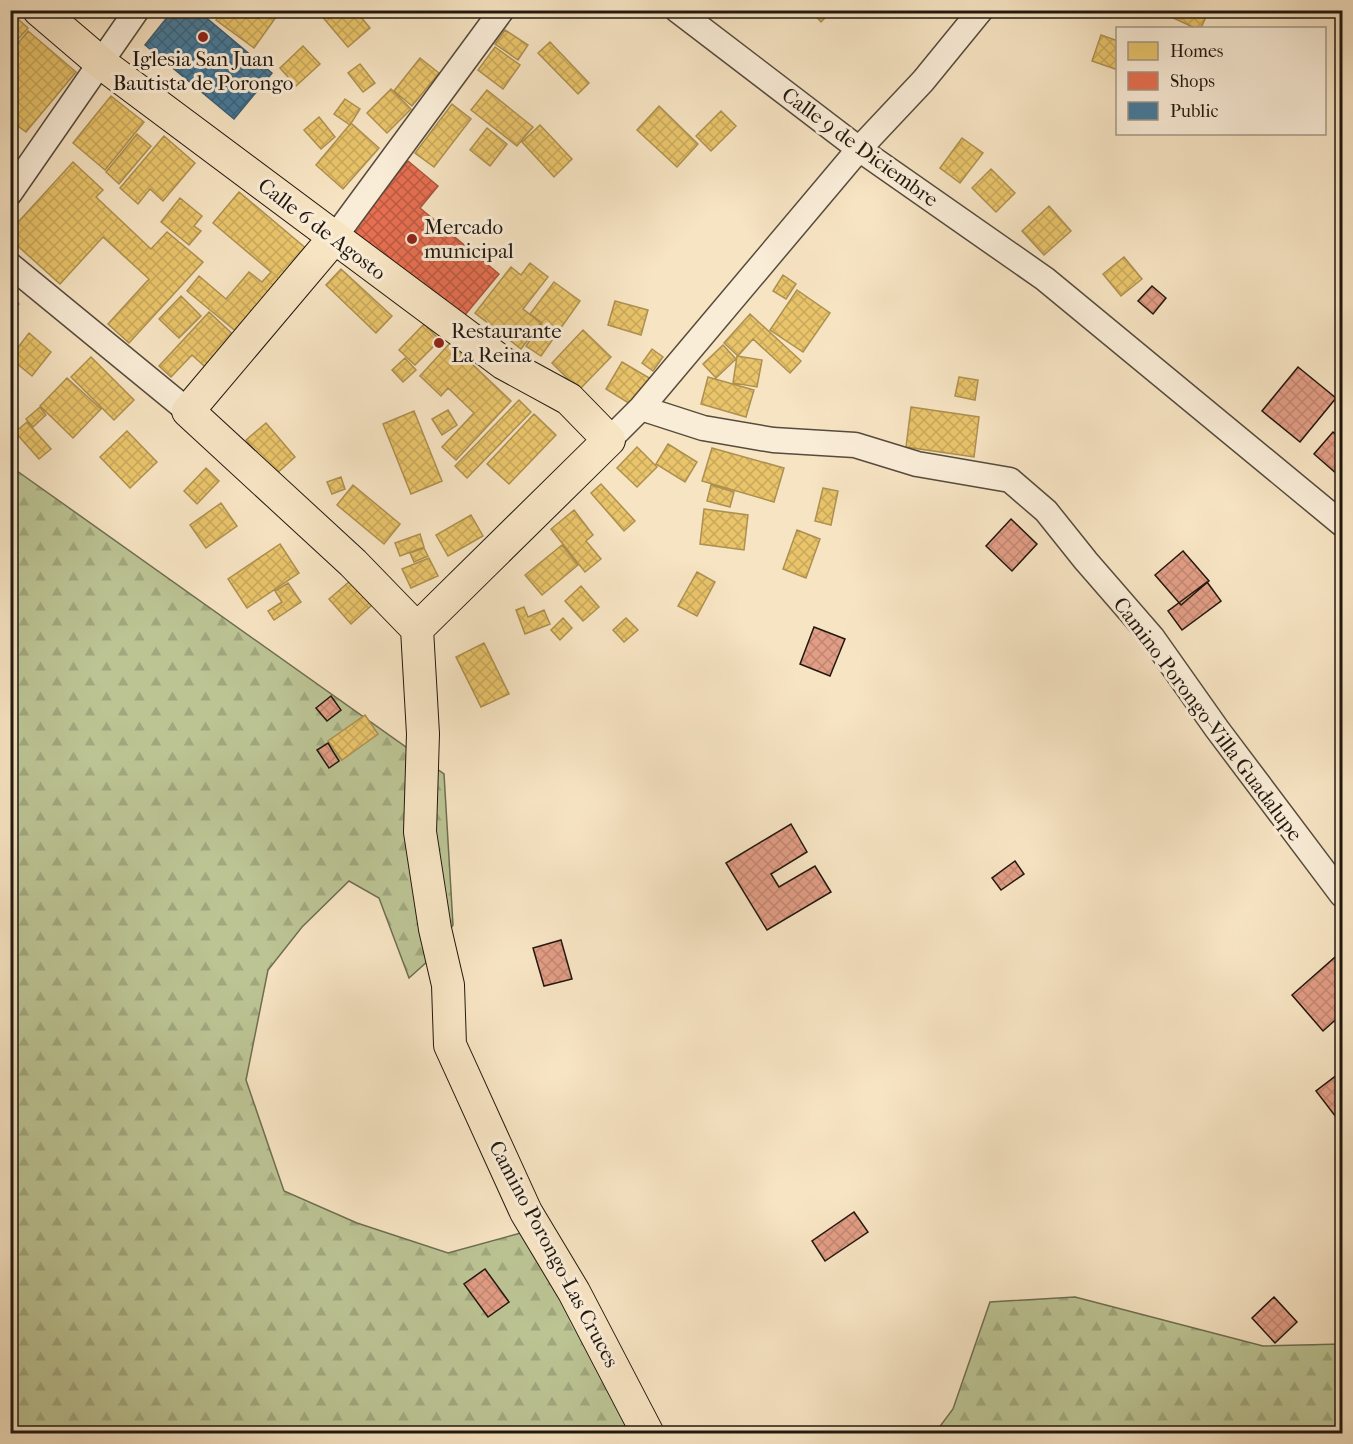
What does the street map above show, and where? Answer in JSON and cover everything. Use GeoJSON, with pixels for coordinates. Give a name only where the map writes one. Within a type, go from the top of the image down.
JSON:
{"type":"FeatureCollection","features":[{"type":"Feature","properties":{"kind":"main road","name":"Calle 6 de Agosto"},"geometry":{"type":"LineString","coordinates":[[39,10],[101,63],[503,363],[569,399],[609,440]]}},
{"type":"Feature","properties":{"kind":"main road"},"geometry":{"type":"LineString","coordinates":[[334,238],[188,411],[353,563],[417,629],[609,440]]}},
{"type":"Feature","properties":{"kind":"main road","name":"Camino Porongo-Las Cruces"},"geometry":{"type":"LineString","coordinates":[[417,629],[423,734],[420,832],[435,929],[448,986],[450,1045],[526,1212],[574,1292],[648,1434]]}},
{"type":"Feature","properties":{"kind":"street"},"geometry":{"type":"LineString","coordinates":[[10,193],[137,10]]}},
{"type":"Feature","properties":{"kind":"street"},"geometry":{"type":"LineString","coordinates":[[334,238],[502,10]]}},
{"type":"Feature","properties":{"kind":"street","name":"Calle 9 de Diciembre"},"geometry":{"type":"LineString","coordinates":[[677,10],[859,149],[1045,279],[1342,524]]}},
{"type":"Feature","properties":{"kind":"street"},"geometry":{"type":"LineString","coordinates":[[609,440],[641,408],[859,149],[923,81],[981,10]]}},
{"type":"Feature","properties":{"kind":"street"},"geometry":{"type":"LineString","coordinates":[[10,265],[188,411]]}},
{"type":"Feature","properties":{"kind":"street","name":"Camino Porongo-Villa Guadalupe"},"geometry":{"type":"LineString","coordinates":[[641,408],[703,428],[773,440],[855,445],[917,464],[1010,480],[1046,511],[1152,637],[1217,729],[1342,895]]}},
{"type":"Feature","properties":{"kind":"green space"},"geometry":{"type":"Polygon","coordinates":[[[10,466],[444,774],[453,925],[429,960],[409,978],[379,898],[349,881],[302,927],[268,970],[246,1080],[284,1191],[357,1223],[448,1253],[528,1231],[600,1372],[668,1433],[311,1434],[308,1429],[285,1434],[11,1433],[10,466]]]}},
{"type":"Feature","properties":{"kind":"green space"},"geometry":{"type":"Polygon","coordinates":[[[1075,1297],[1263,1346],[1342,1344],[1342,1433],[935,1433],[953,1409],[990,1302],[1075,1297]]]}},
{"type":"Feature","properties":{"kind":"building: Homes"},"geometry":{"type":"Polygon","coordinates":[[[223,10],[249,12],[281,10],[254,48],[216,20],[223,10]]]}},
{"type":"Feature","properties":{"kind":"building: Homes"},"geometry":{"type":"Polygon","coordinates":[[[324,10],[355,10],[370,28],[348,47],[320,14],[324,10]]]}},
{"type":"Feature","properties":{"kind":"building: Homes"},"geometry":{"type":"Polygon","coordinates":[[[810,10],[833,10],[821,22],[810,10]]]}},
{"type":"Feature","properties":{"kind":"building: Homes"},"geometry":{"type":"Polygon","coordinates":[[[1156,10],[1209,10],[1201,27],[1193,27],[1156,10]]]}},
{"type":"Feature","properties":{"kind":"building: Homes"},"geometry":{"type":"Polygon","coordinates":[[[10,12],[28,28],[10,48],[10,12]]]}},
{"type":"Feature","properties":{"kind":"building: Homes"},"geometry":{"type":"Polygon","coordinates":[[[505,30],[528,45],[518,60],[495,44],[505,30]]]}},
{"type":"Feature","properties":{"kind":"building: Homes"},"geometry":{"type":"Polygon","coordinates":[[[28,31],[76,72],[26,132],[10,120],[10,75],[16,69],[10,64],[10,53],[28,31]]]}},
{"type":"Feature","properties":{"kind":"building: Homes"},"geometry":{"type":"Polygon","coordinates":[[[1101,35],[1116,40],[1116,69],[1092,61],[1101,35]]]}},
{"type":"Feature","properties":{"kind":"building: Homes"},"geometry":{"type":"Polygon","coordinates":[[[550,42],[589,83],[578,94],[538,53],[550,42]]]}},
{"type":"Feature","properties":{"kind":"building: Homes"},"geometry":{"type":"Polygon","coordinates":[[[303,46],[320,64],[296,86],[280,68],[303,46]]]}},
{"type":"Feature","properties":{"kind":"building: Homes"},"geometry":{"type":"Polygon","coordinates":[[[495,47],[520,65],[503,89],[478,70],[495,47]]]}},
{"type":"Feature","properties":{"kind":"building: Homes"},"geometry":{"type":"Polygon","coordinates":[[[420,58],[439,73],[412,106],[394,91],[420,58]]]}},
{"type":"Feature","properties":{"kind":"building: Homes"},"geometry":{"type":"Polygon","coordinates":[[[360,64],[375,83],[363,92],[348,73],[360,64]]]}},
{"type":"Feature","properties":{"kind":"building: Homes"},"geometry":{"type":"Polygon","coordinates":[[[391,89],[411,109],[387,133],[367,113],[391,89]]]}},
{"type":"Feature","properties":{"kind":"building: Homes"},"geometry":{"type":"Polygon","coordinates":[[[487,90],[533,127],[517,146],[471,110],[487,90]]]}},
{"type":"Feature","properties":{"kind":"building: Homes"},"geometry":{"type":"Polygon","coordinates":[[[111,96],[144,122],[105,170],[73,143],[111,96]]]}},
{"type":"Feature","properties":{"kind":"building: Homes"},"geometry":{"type":"Polygon","coordinates":[[[345,99],[360,109],[350,125],[334,114],[345,99]]]}},
{"type":"Feature","properties":{"kind":"building: Homes"},"geometry":{"type":"Polygon","coordinates":[[[452,104],[471,119],[434,167],[415,153],[452,104]]]}},
{"type":"Feature","properties":{"kind":"building: Homes"},"geometry":{"type":"Polygon","coordinates":[[[659,106],[698,144],[677,167],[637,130],[659,106]]]}},
{"type":"Feature","properties":{"kind":"building: Homes"},"geometry":{"type":"Polygon","coordinates":[[[721,111],[736,126],[711,151],[696,136],[721,111]]]}},
{"type":"Feature","properties":{"kind":"building: Homes"},"geometry":{"type":"Polygon","coordinates":[[[319,117],[335,137],[321,149],[304,130],[319,117]]]}},
{"type":"Feature","properties":{"kind":"building: Homes"},"geometry":{"type":"Polygon","coordinates":[[[351,123],[379,148],[343,189],[316,165],[351,123]]]}},
{"type":"Feature","properties":{"kind":"building: Homes"},"geometry":{"type":"Polygon","coordinates":[[[540,125],[572,159],[554,177],[522,142],[540,125]]]}},
{"type":"Feature","properties":{"kind":"building: Homes"},"geometry":{"type":"Polygon","coordinates":[[[487,128],[507,144],[490,166],[470,150],[487,128]]]}},
{"type":"Feature","properties":{"kind":"building: Homes"},"geometry":{"type":"Polygon","coordinates":[[[137,134],[151,146],[119,184],[106,172],[137,134]]]}},
{"type":"Feature","properties":{"kind":"building: Homes"},"geometry":{"type":"Polygon","coordinates":[[[164,136],[195,163],[163,201],[150,189],[138,204],[120,188],[164,136]]]}},
{"type":"Feature","properties":{"kind":"building: Homes"},"geometry":{"type":"Polygon","coordinates":[[[962,138],[983,153],[960,183],[940,168],[962,138]]]}},
{"type":"Feature","properties":{"kind":"building: Homes"},"geometry":{"type":"Polygon","coordinates":[[[73,162],[103,190],[96,197],[151,249],[167,232],[203,262],[129,343],[108,324],[149,279],[103,237],[60,284],[10,239],[10,231],[73,162]]]}},
{"type":"Feature","properties":{"kind":"building: Homes"},"geometry":{"type":"Polygon","coordinates":[[[991,169],[1015,193],[996,212],[972,188],[991,169]]]}},
{"type":"Feature","properties":{"kind":"building: Homes"},"geometry":{"type":"Polygon","coordinates":[[[239,192],[314,255],[244,338],[187,291],[199,276],[226,299],[249,272],[262,282],[271,272],[213,223],[239,192]]]}},
{"type":"Feature","properties":{"kind":"building: Homes"},"geometry":{"type":"Polygon","coordinates":[[[180,198],[202,216],[194,226],[201,231],[189,245],[161,222],[180,198]]]}},
{"type":"Feature","properties":{"kind":"building: Homes"},"geometry":{"type":"Polygon","coordinates":[[[1049,206],[1071,231],[1044,255],[1022,231],[1049,206]]]}},
{"type":"Feature","properties":{"kind":"building: Homes"},"geometry":{"type":"Polygon","coordinates":[[[1124,257],[1142,279],[1121,296],[1103,274],[1124,257]]]}},
{"type":"Feature","properties":{"kind":"building: Homes"},"geometry":{"type":"Polygon","coordinates":[[[530,263],[548,277],[523,309],[541,323],[521,349],[475,313],[511,267],[521,275],[530,263]]]}},
{"type":"Feature","properties":{"kind":"building: Homes"},"geometry":{"type":"Polygon","coordinates":[[[341,269],[392,316],[376,333],[326,285],[341,269]]]}},
{"type":"Feature","properties":{"kind":"building: Homes"},"geometry":{"type":"Polygon","coordinates":[[[783,275],[796,284],[786,299],[773,291],[783,275]]]}},
{"type":"Feature","properties":{"kind":"building: Homes"},"geometry":{"type":"Polygon","coordinates":[[[554,282],[580,301],[541,356],[526,346],[542,323],[530,314],[554,282]]]}},
{"type":"Feature","properties":{"kind":"building: Homes"},"geometry":{"type":"Polygon","coordinates":[[[797,290],[830,313],[803,352],[770,330],[797,290]]]}},
{"type":"Feature","properties":{"kind":"building: Homes"},"geometry":{"type":"Polygon","coordinates":[[[10,295],[19,304],[10,313],[10,295]]]}},
{"type":"Feature","properties":{"kind":"building: Homes"},"geometry":{"type":"Polygon","coordinates":[[[181,296],[201,316],[179,338],[159,319],[181,296]]]}},
{"type":"Feature","properties":{"kind":"building: Homes"},"geometry":{"type":"Polygon","coordinates":[[[615,301],[648,310],[641,335],[608,325],[615,301]]]}},
{"type":"Feature","properties":{"kind":"building: Homes"},"geometry":{"type":"Polygon","coordinates":[[[209,312],[242,343],[213,374],[192,355],[171,377],[159,366],[209,312]]]}},
{"type":"Feature","properties":{"kind":"building: Homes"},"geometry":{"type":"Polygon","coordinates":[[[750,314],[801,361],[790,373],[753,339],[738,356],[724,343],[750,314]]]}},
{"type":"Feature","properties":{"kind":"building: Homes"},"geometry":{"type":"Polygon","coordinates":[[[424,324],[440,340],[415,365],[399,350],[424,324]]]}},
{"type":"Feature","properties":{"kind":"building: Homes"},"geometry":{"type":"Polygon","coordinates":[[[583,330],[611,357],[579,390],[552,363],[583,330]]]}},
{"type":"Feature","properties":{"kind":"building: Homes"},"geometry":{"type":"Polygon","coordinates":[[[29,333],[51,352],[32,376],[10,358],[29,333]]]}},
{"type":"Feature","properties":{"kind":"building: Homes"},"geometry":{"type":"Polygon","coordinates":[[[450,343],[511,401],[456,460],[442,447],[474,413],[448,388],[441,396],[420,376],[450,343]]]}},
{"type":"Feature","properties":{"kind":"building: Homes"},"geometry":{"type":"Polygon","coordinates":[[[723,345],[736,359],[716,378],[703,364],[723,345]]]}},
{"type":"Feature","properties":{"kind":"building: Homes"},"geometry":{"type":"Polygon","coordinates":[[[652,349],[663,357],[653,371],[642,363],[652,349]]]}},
{"type":"Feature","properties":{"kind":"building: Homes"},"geometry":{"type":"Polygon","coordinates":[[[737,356],[762,360],[757,387],[733,383],[737,356]]]}},
{"type":"Feature","properties":{"kind":"building: Homes"},"geometry":{"type":"Polygon","coordinates":[[[91,357],[134,400],[114,420],[71,377],[91,357]]]}},
{"type":"Feature","properties":{"kind":"building: Homes"},"geometry":{"type":"Polygon","coordinates":[[[405,358],[416,370],[403,382],[392,370],[405,358]]]}},
{"type":"Feature","properties":{"kind":"building: Homes"},"geometry":{"type":"Polygon","coordinates":[[[622,362],[651,379],[635,407],[606,389],[622,362]]]}},
{"type":"Feature","properties":{"kind":"building: Homes"},"geometry":{"type":"Polygon","coordinates":[[[708,377],[754,390],[746,417],[701,404],[708,377]]]}},
{"type":"Feature","properties":{"kind":"building: Homes"},"geometry":{"type":"Polygon","coordinates":[[[959,377],[978,380],[975,400],[955,396],[959,377]]]}},
{"type":"Feature","properties":{"kind":"building: Homes"},"geometry":{"type":"Polygon","coordinates":[[[67,378],[101,409],[73,438],[40,406],[67,378]]]}},
{"type":"Feature","properties":{"kind":"building: Homes"},"geometry":{"type":"Polygon","coordinates":[[[519,400],[531,412],[467,478],[455,466],[519,400]]]}},
{"type":"Feature","properties":{"kind":"building: Homes"},"geometry":{"type":"Polygon","coordinates":[[[40,407],[46,415],[33,427],[26,419],[40,407]]]}},
{"type":"Feature","properties":{"kind":"building: Homes"},"geometry":{"type":"Polygon","coordinates":[[[911,407],[979,417],[974,457],[906,447],[911,407]]]}},
{"type":"Feature","properties":{"kind":"building: Homes"},"geometry":{"type":"Polygon","coordinates":[[[448,410],[457,425],[442,435],[432,419],[448,410]]]}},
{"type":"Feature","properties":{"kind":"building: Homes"},"geometry":{"type":"Polygon","coordinates":[[[414,411],[442,481],[411,494],[383,424],[414,411]]]}},
{"type":"Feature","properties":{"kind":"building: Homes"},"geometry":{"type":"Polygon","coordinates":[[[534,414],[556,435],[509,484],[487,464],[534,414]]]}},
{"type":"Feature","properties":{"kind":"building: Homes"},"geometry":{"type":"Polygon","coordinates":[[[27,422],[51,449],[39,459],[15,432],[27,422]]]}},
{"type":"Feature","properties":{"kind":"building: Homes"},"geometry":{"type":"Polygon","coordinates":[[[266,423],[295,457],[275,475],[246,440],[266,423]]]}},
{"type":"Feature","properties":{"kind":"building: Homes"},"geometry":{"type":"Polygon","coordinates":[[[127,431],[157,462],[130,488],[100,457],[127,431]]]}},
{"type":"Feature","properties":{"kind":"building: Homes"},"geometry":{"type":"Polygon","coordinates":[[[668,444],[697,462],[685,482],[656,464],[668,444]]]}},
{"type":"Feature","properties":{"kind":"building: Homes"},"geometry":{"type":"Polygon","coordinates":[[[637,447],[657,467],[637,487],[617,468],[637,447]]]}},
{"type":"Feature","properties":{"kind":"building: Homes"},"geometry":{"type":"Polygon","coordinates":[[[712,448],[784,468],[774,502],[702,481],[712,448]]]}},
{"type":"Feature","properties":{"kind":"building: Homes"},"geometry":{"type":"Polygon","coordinates":[[[206,468],[219,481],[197,504],[184,491],[206,468]]]}},
{"type":"Feature","properties":{"kind":"building: Homes"},"geometry":{"type":"Polygon","coordinates":[[[341,477],[345,489],[332,494],[327,482],[341,477]]]}},
{"type":"Feature","properties":{"kind":"building: Homes"},"geometry":{"type":"Polygon","coordinates":[[[601,484],[635,521],[624,531],[591,493],[601,484]]]}},
{"type":"Feature","properties":{"kind":"building: Homes"},"geometry":{"type":"Polygon","coordinates":[[[353,485],[400,524],[384,544],[337,505],[353,485]]]}},
{"type":"Feature","properties":{"kind":"building: Homes"},"geometry":{"type":"Polygon","coordinates":[[[711,485],[734,492],[730,507],[707,501],[711,485]]]}},
{"type":"Feature","properties":{"kind":"building: Homes"},"geometry":{"type":"Polygon","coordinates":[[[823,488],[838,491],[831,525],[815,521],[823,488]]]}},
{"type":"Feature","properties":{"kind":"building: Homes"},"geometry":{"type":"Polygon","coordinates":[[[221,503],[237,526],[206,548],[190,525],[221,503]]]}},
{"type":"Feature","properties":{"kind":"building: Homes"},"geometry":{"type":"Polygon","coordinates":[[[704,509],[748,515],[744,550],[700,544],[704,509]]]}},
{"type":"Feature","properties":{"kind":"building: Homes"},"geometry":{"type":"Polygon","coordinates":[[[574,510],[593,535],[586,541],[601,559],[585,572],[551,529],[574,510]]]}},
{"type":"Feature","properties":{"kind":"building: Homes"},"geometry":{"type":"Polygon","coordinates":[[[471,515],[483,536],[448,556],[436,535],[471,515]]]}},
{"type":"Feature","properties":{"kind":"building: Homes"},"geometry":{"type":"Polygon","coordinates":[[[797,530],[820,539],[806,578],[783,569],[797,530]]]}},
{"type":"Feature","properties":{"kind":"building: Homes"},"geometry":{"type":"Polygon","coordinates":[[[420,534],[424,547],[400,556],[395,543],[420,534]]]}},
{"type":"Feature","properties":{"kind":"building: Homes"},"geometry":{"type":"Polygon","coordinates":[[[280,544],[299,573],[247,608],[228,579],[280,544]]]}},
{"type":"Feature","properties":{"kind":"building: Homes"},"geometry":{"type":"Polygon","coordinates":[[[562,545],[578,565],[542,595],[525,575],[562,545]]]}},
{"type":"Feature","properties":{"kind":"building: Homes"},"geometry":{"type":"Polygon","coordinates":[[[424,548],[428,556],[414,562],[410,553],[424,548]]]}},
{"type":"Feature","properties":{"kind":"building: Homes"},"geometry":{"type":"Polygon","coordinates":[[[429,558],[438,576],[411,588],[402,569],[429,558]]]}},
{"type":"Feature","properties":{"kind":"building: Homes"},"geometry":{"type":"Polygon","coordinates":[[[697,572],[715,582],[697,616],[678,606],[697,572]]]}},
{"type":"Feature","properties":{"kind":"building: Homes"},"geometry":{"type":"Polygon","coordinates":[[[350,581],[372,605],[351,624],[329,599],[350,581]]]}},
{"type":"Feature","properties":{"kind":"building: Homes"},"geometry":{"type":"Polygon","coordinates":[[[288,583],[301,602],[274,620],[268,611],[282,602],[275,591],[288,583]]]}},
{"type":"Feature","properties":{"kind":"building: Homes"},"geometry":{"type":"Polygon","coordinates":[[[581,586],[599,607],[583,621],[565,601],[581,586]]]}},
{"type":"Feature","properties":{"kind":"building: Homes"},"geometry":{"type":"Polygon","coordinates":[[[524,607],[528,617],[544,610],[550,624],[525,634],[516,610],[524,607]]]}},
{"type":"Feature","properties":{"kind":"building: Homes"},"geometry":{"type":"Polygon","coordinates":[[[563,618],[572,628],[560,640],[551,630],[563,618]]]}},
{"type":"Feature","properties":{"kind":"building: Homes"},"geometry":{"type":"Polygon","coordinates":[[[626,618],[638,630],[624,642],[613,630],[626,618]]]}},
{"type":"Feature","properties":{"kind":"building: Homes"},"geometry":{"type":"Polygon","coordinates":[[[484,643],[509,694],[481,707],[456,657],[484,643]]]}},
{"type":"Feature","properties":{"kind":"building: Homes"},"geometry":{"type":"Polygon","coordinates":[[[365,715],[378,734],[342,760],[328,741],[365,715]]]}},
{"type":"Feature","properties":{"kind":"building: Shops"},"geometry":{"type":"Polygon","coordinates":[[[408,161],[438,186],[420,208],[499,274],[460,321],[351,230],[408,161]]]}},
{"type":"Feature","properties":{"kind":"building: Public"},"geometry":{"type":"Polygon","coordinates":[[[173,10],[197,10],[272,73],[234,119],[145,45],[173,10]]]}},
{"type":"Feature","properties":{"kind":"building: Other"},"geometry":{"type":"Polygon","coordinates":[[[1152,286],[1166,298],[1153,314],[1138,301],[1152,286]]]}},
{"type":"Feature","properties":{"kind":"building: Other"},"geometry":{"type":"Polygon","coordinates":[[[1298,367],[1336,398],[1300,442],[1262,411],[1298,367]]]}},
{"type":"Feature","properties":{"kind":"building: Other"},"geometry":{"type":"Polygon","coordinates":[[[1333,432],[1342,440],[1342,470],[1338,475],[1314,454],[1333,432]]]}},
{"type":"Feature","properties":{"kind":"building: Other"},"geometry":{"type":"Polygon","coordinates":[[[1011,519],[1037,544],[1012,571],[986,546],[1011,519]]]}},
{"type":"Feature","properties":{"kind":"building: Other"},"geometry":{"type":"Polygon","coordinates":[[[1183,551],[1209,581],[1181,605],[1155,575],[1183,551]]]}},
{"type":"Feature","properties":{"kind":"building: Other"},"geometry":{"type":"Polygon","coordinates":[[[1207,582],[1221,601],[1182,630],[1168,611],[1207,582]]]}},
{"type":"Feature","properties":{"kind":"building: Other"},"geometry":{"type":"Polygon","coordinates":[[[814,627],[845,639],[830,676],[800,664],[814,627]]]}},
{"type":"Feature","properties":{"kind":"building: Other"},"geometry":{"type":"Polygon","coordinates":[[[331,696],[341,710],[327,721],[316,708],[331,696]]]}},
{"type":"Feature","properties":{"kind":"building: Other"},"geometry":{"type":"Polygon","coordinates":[[[328,743],[339,761],[329,768],[317,750],[328,743]]]}},
{"type":"Feature","properties":{"kind":"building: Other"},"geometry":{"type":"Polygon","coordinates":[[[791,824],[807,852],[771,874],[779,887],[815,866],[831,892],[767,930],[726,863],[791,824]]]}},
{"type":"Feature","properties":{"kind":"building: Other"},"geometry":{"type":"Polygon","coordinates":[[[1015,861],[1024,874],[1001,890],[992,878],[1015,861]]]}},
{"type":"Feature","properties":{"kind":"building: Other"},"geometry":{"type":"Polygon","coordinates":[[[561,940],[572,979],[544,986],[533,948],[561,940]]]}},
{"type":"Feature","properties":{"kind":"building: Other"},"geometry":{"type":"Polygon","coordinates":[[[1342,951],[1342,1014],[1323,1031],[1292,995],[1342,951]]]}},
{"type":"Feature","properties":{"kind":"building: Other"},"geometry":{"type":"Polygon","coordinates":[[[1342,1071],[1342,1119],[1339,1121],[1316,1091],[1342,1071]]]}},
{"type":"Feature","properties":{"kind":"building: Other"},"geometry":{"type":"Polygon","coordinates":[[[854,1212],[868,1232],[825,1261],[812,1241],[854,1212]]]}},
{"type":"Feature","properties":{"kind":"building: Other"},"geometry":{"type":"Polygon","coordinates":[[[485,1269],[509,1302],[488,1317],[464,1284],[485,1269]]]}},
{"type":"Feature","properties":{"kind":"building: Other"},"geometry":{"type":"Polygon","coordinates":[[[1274,1297],[1297,1322],[1275,1343],[1252,1318],[1274,1297]]]}},
{"type":"Feature","properties":{"kind":"place","name":"Iglesia San Juan Bautista de Porongo"},"geometry":{"type":"Point","coordinates":[203,37]}},
{"type":"Feature","properties":{"kind":"place","name":"Mercado municipal"},"geometry":{"type":"Point","coordinates":[412,239]}},
{"type":"Feature","properties":{"kind":"place","name":"Restaurante La Reina"},"geometry":{"type":"Point","coordinates":[439,343]}}]}
